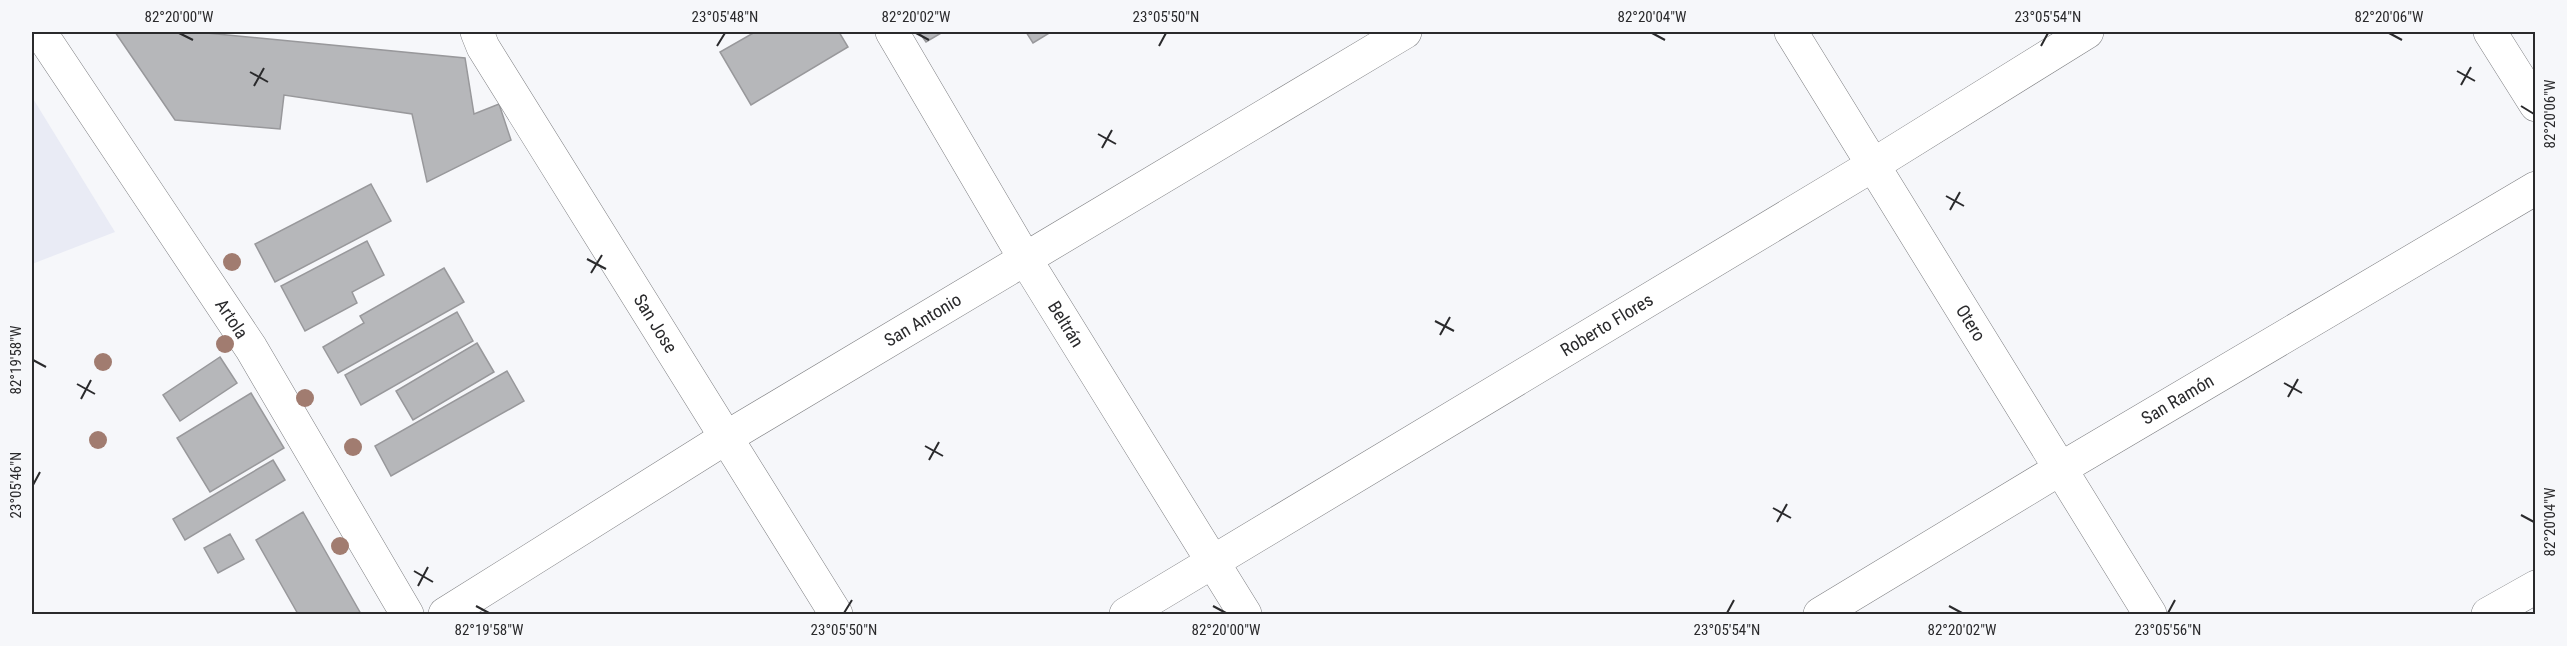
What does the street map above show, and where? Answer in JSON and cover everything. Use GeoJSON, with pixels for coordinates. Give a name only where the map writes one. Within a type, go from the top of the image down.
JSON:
{"type":"FeatureCollection","features":[{"type":"Feature","properties":{"kind":"street","name":"Artola"},"geometry":{"type":"LineString","coordinates":[[40,32],[251,348],[407,615]]}},
{"type":"Feature","properties":{"kind":"street","name":"San Jose"},"geometry":{"type":"LineString","coordinates":[[477,32],[483,47],[836,615]]}},
{"type":"Feature","properties":{"kind":"street","name":"Beltrán"},"geometry":{"type":"LineString","coordinates":[[892,32],[1024,257],[1245,615]]}},
{"type":"Feature","properties":{"kind":"street","name":"San Antonio"},"geometry":{"type":"LineString","coordinates":[[445,615],[727,438],[1024,257],[1405,32]]}},
{"type":"Feature","properties":{"kind":"street","name":"Otero"},"geometry":{"type":"LineString","coordinates":[[1791,32],[2150,615]]}},
{"type":"Feature","properties":{"kind":"street","name":"Roberto Flores"},"geometry":{"type":"LineString","coordinates":[[1126,615],[1873,165],[2087,32]]}},
{"type":"Feature","properties":{"kind":"street"},"geometry":{"type":"LineString","coordinates":[[2490,32],[2535,105]]}},
{"type":"Feature","properties":{"kind":"street","name":"San Ramón"},"geometry":{"type":"LineString","coordinates":[[1821,615],[2060,469],[2535,188]]}},
{"type":"Feature","properties":{"kind":"street"},"geometry":{"type":"LineString","coordinates":[[2488,615],[2535,587]]}},
{"type":"Feature","properties":{"kind":"shaded area"},"geometry":{"type":"Polygon","coordinates":[[[32,97],[115,232],[32,264],[32,97]]]}},
{"type":"Feature","properties":{"kind":"building"},"geometry":{"type":"Polygon","coordinates":[[[115,32],[196,32],[465,58],[474,114],[499,104],[511,140],[427,182],[412,114],[284,95],[280,129],[175,120],[115,32]]]}},
{"type":"Feature","properties":{"kind":"building"},"geometry":{"type":"Polygon","coordinates":[[[755,32],[839,32],[848,47],[751,105],[720,52],[755,32]]]}},
{"type":"Feature","properties":{"kind":"building"},"geometry":{"type":"Polygon","coordinates":[[[919,32],[943,32],[926,42],[919,32]]]}},
{"type":"Feature","properties":{"kind":"building"},"geometry":{"type":"Polygon","coordinates":[[[1026,32],[1051,32],[1033,43],[1026,32]]]}},
{"type":"Feature","properties":{"kind":"building"},"geometry":{"type":"Polygon","coordinates":[[[371,184],[391,221],[275,282],[255,244],[371,184]]]}},
{"type":"Feature","properties":{"kind":"building"},"geometry":{"type":"Polygon","coordinates":[[[367,241],[384,275],[352,292],[357,303],[305,331],[281,286],[367,241]]]}},
{"type":"Feature","properties":{"kind":"building"},"geometry":{"type":"Polygon","coordinates":[[[444,268],[464,302],[338,373],[323,347],[364,323],[360,316],[444,268]]]}},
{"type":"Feature","properties":{"kind":"building"},"geometry":{"type":"Polygon","coordinates":[[[457,312],[473,341],[361,405],[345,375],[457,312]]]}},
{"type":"Feature","properties":{"kind":"building"},"geometry":{"type":"Polygon","coordinates":[[[477,343],[494,372],[413,420],[396,391],[477,343]]]}},
{"type":"Feature","properties":{"kind":"building"},"geometry":{"type":"Polygon","coordinates":[[[220,357],[237,383],[180,421],[163,395],[220,357]]]}},
{"type":"Feature","properties":{"kind":"building"},"geometry":{"type":"Polygon","coordinates":[[[507,371],[524,401],[391,476],[375,446],[507,371]]]}},
{"type":"Feature","properties":{"kind":"building"},"geometry":{"type":"Polygon","coordinates":[[[251,393],[284,448],[210,492],[177,438],[251,393]]]}},
{"type":"Feature","properties":{"kind":"building"},"geometry":{"type":"Polygon","coordinates":[[[273,460],[285,480],[185,540],[173,519],[273,460]]]}},
{"type":"Feature","properties":{"kind":"building"},"geometry":{"type":"Polygon","coordinates":[[[303,512],[361,614],[298,614],[256,540],[303,512]]]}},
{"type":"Feature","properties":{"kind":"building"},"geometry":{"type":"Polygon","coordinates":[[[230,534],[244,559],[218,573],[204,548],[230,534]]]}}]}
